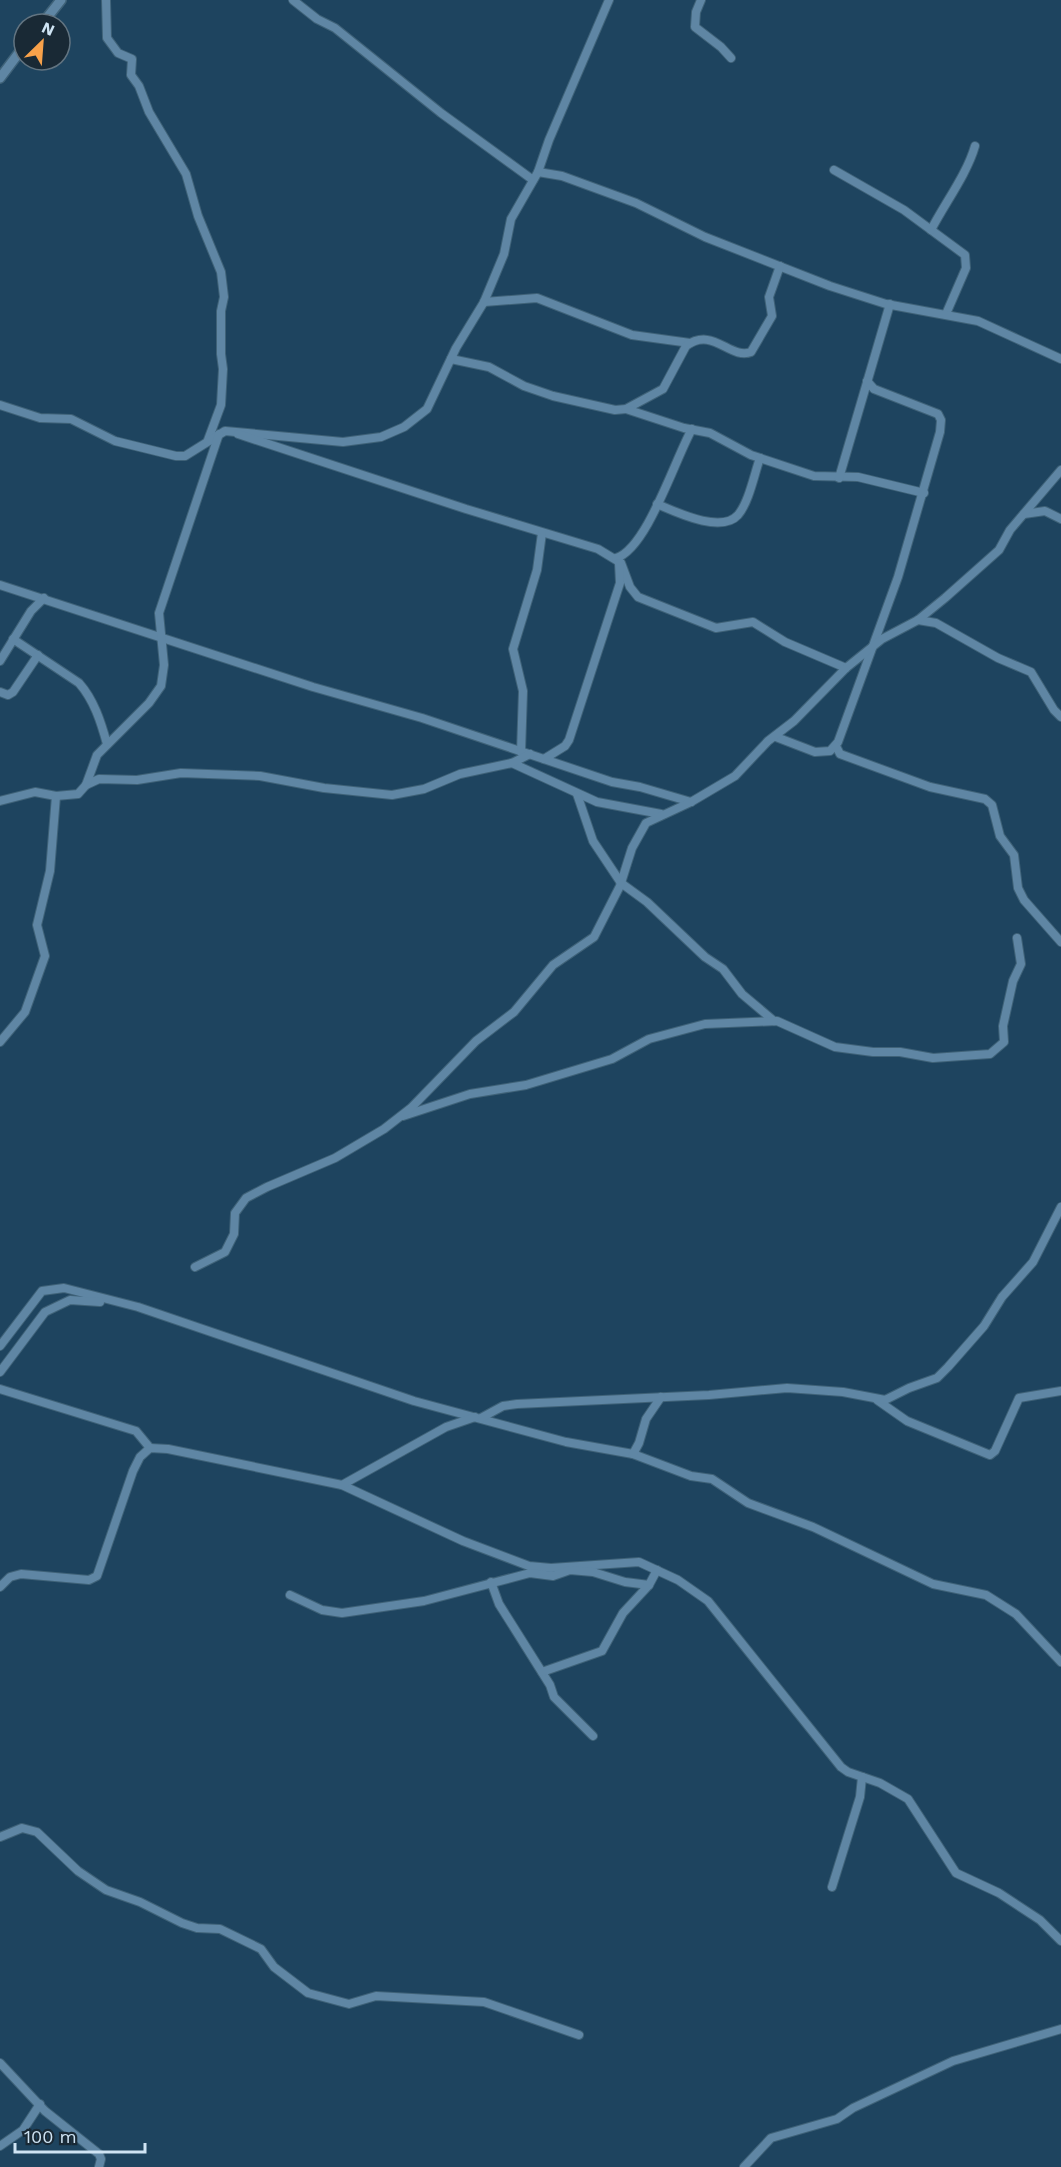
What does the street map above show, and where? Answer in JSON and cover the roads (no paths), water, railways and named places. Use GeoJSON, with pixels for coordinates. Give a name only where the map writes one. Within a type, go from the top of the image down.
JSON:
{"type":"FeatureCollection","features":[{"type":"Feature","properties":{"kind":"street"},"geometry":{"type":"LineString","coordinates":[[52,12],[61,0]]}},
{"type":"Feature","properties":{"kind":"street"},"geometry":{"type":"LineString","coordinates":[[106,0],[107,38],[118,53],[132,59],[131,75],[139,86],[149,112],[186,174],[198,216],[221,272],[224,297],[220,354],[223,364],[221,405],[208,441]]}},
{"type":"Feature","properties":{"kind":"street"},"geometry":{"type":"LineString","coordinates":[[293,0],[317,19],[335,28],[441,113],[533,180]]}},
{"type":"Feature","properties":{"kind":"street"},"geometry":{"type":"LineString","coordinates":[[0,405],[40,418],[71,419],[115,441],[139,445],[166,455],[185,456],[219,434],[231,431],[343,442],[381,437],[404,427],[427,409],[451,359],[483,302],[504,254],[511,219],[538,172],[549,140],[609,0]]}},
{"type":"Feature","properties":{"kind":"street"},"geometry":{"type":"LineString","coordinates":[[701,0],[696,12],[695,27],[722,47],[731,58]]}},
{"type":"Feature","properties":{"kind":"street"},"geometry":{"type":"LineString","coordinates":[[0,78],[12,62]]}},
{"type":"Feature","properties":{"kind":"street"},"geometry":{"type":"LineString","coordinates":[[931,231],[955,185],[969,166],[975,146]]}},
{"type":"Feature","properties":{"kind":"street"},"geometry":{"type":"LineString","coordinates":[[834,170],[904,210],[964,255],[967,260],[946,314]]}},
{"type":"Feature","properties":{"kind":"street"},"geometry":{"type":"LineString","coordinates":[[538,172],[562,176],[636,203],[705,237],[830,286],[890,304],[986,324],[1061,359]]}},
{"type":"Feature","properties":{"kind":"street"},"geometry":{"type":"LineString","coordinates":[[483,302],[537,298],[632,335],[690,343],[711,340],[743,354],[751,352],[772,316],[769,297],[780,266]]}},
{"type":"Feature","properties":{"kind":"street"},"geometry":{"type":"LineString","coordinates":[[839,478],[890,304]]}},
{"type":"Feature","properties":{"kind":"street"},"geometry":{"type":"LineString","coordinates":[[626,409],[665,386],[675,365],[690,343]]}},
{"type":"Feature","properties":{"kind":"street"},"geometry":{"type":"LineString","coordinates":[[451,359],[489,367],[524,386],[553,396],[602,408],[626,409],[710,433],[760,458],[814,476],[858,477],[924,493]]}},
{"type":"Feature","properties":{"kind":"street"},"geometry":{"type":"LineString","coordinates":[[776,737],[815,752],[830,751],[836,746],[847,723],[873,648],[924,493],[940,432],[941,417],[874,389],[867,381]]}},
{"type":"Feature","properties":{"kind":"street"},"geometry":{"type":"LineString","coordinates":[[617,559],[630,551],[657,504],[692,429]]}},
{"type":"Feature","properties":{"kind":"street"},"geometry":{"type":"LineString","coordinates":[[231,431],[542,533],[598,549],[617,559],[630,587],[638,597],[716,628],[753,622],[785,642],[846,668]]}},
{"type":"Feature","properties":{"kind":"street"},"geometry":{"type":"LineString","coordinates":[[86,785],[92,763],[107,744],[159,691],[164,665],[159,613],[219,434]]}},
{"type":"Feature","properties":{"kind":"street"},"geometry":{"type":"LineString","coordinates":[[657,504],[694,519],[718,522],[733,519],[741,511],[750,491],[760,458]]}},
{"type":"Feature","properties":{"kind":"street"},"geometry":{"type":"LineString","coordinates":[[401,1117],[476,1041],[514,1011],[553,965],[594,937],[607,917],[632,848],[643,829],[663,814],[691,802],[735,776],[846,668],[882,639],[918,620],[999,550],[1023,514],[1061,470]]}},
{"type":"Feature","properties":{"kind":"street"},"geometry":{"type":"LineString","coordinates":[[1023,514],[1045,511],[1061,519]]}},
{"type":"Feature","properties":{"kind":"street"},"geometry":{"type":"LineString","coordinates":[[521,752],[523,691],[513,650],[537,570],[542,533]]}},
{"type":"Feature","properties":{"kind":"street"},"geometry":{"type":"LineString","coordinates":[[544,759],[565,746],[570,740],[620,583],[617,559]]}},
{"type":"Feature","properties":{"kind":"street"},"geometry":{"type":"LineString","coordinates":[[0,585],[612,782],[640,787],[691,802]]}},
{"type":"Feature","properties":{"kind":"street"},"geometry":{"type":"LineString","coordinates":[[0,661],[31,611],[44,598]]}},
{"type":"Feature","properties":{"kind":"street"},"geometry":{"type":"LineString","coordinates":[[918,620],[936,623],[998,658],[1031,672],[1054,711],[1061,717]]}},
{"type":"Feature","properties":{"kind":"street"},"geometry":{"type":"LineString","coordinates":[[13,639],[73,678],[87,692],[107,744]]}},
{"type":"Feature","properties":{"kind":"street"},"geometry":{"type":"LineString","coordinates":[[0,692],[8,695],[13,692],[38,655]]}},
{"type":"Feature","properties":{"kind":"street"},"geometry":{"type":"LineString","coordinates":[[836,746],[842,755],[930,787],[985,799],[990,803],[1000,836],[1014,855],[1018,888],[1024,900],[1061,942]]}},
{"type":"Feature","properties":{"kind":"street"},"geometry":{"type":"LineString","coordinates":[[0,801],[35,792],[56,796],[75,795],[86,785],[99,779],[137,780],[181,773],[260,776],[324,788],[392,795],[424,789],[460,774],[512,763],[530,754]]}},
{"type":"Feature","properties":{"kind":"street"},"geometry":{"type":"LineString","coordinates":[[512,763],[606,806],[663,814]]}},
{"type":"Feature","properties":{"kind":"street"},"geometry":{"type":"LineString","coordinates":[[577,794],[593,841],[621,883],[647,902],[705,957],[723,969],[742,994],[774,1021],[842,1048],[873,1052],[900,1052],[933,1058],[990,1054],[1004,1042],[1003,1026],[1013,981],[1021,964],[1017,938]]}},
{"type":"Feature","properties":{"kind":"street"},"geometry":{"type":"LineString","coordinates":[[0,1042],[25,1012],[45,956],[37,925],[50,871],[56,796]]}},
{"type":"Feature","properties":{"kind":"street"},"geometry":{"type":"LineString","coordinates":[[195,1267],[225,1252],[234,1234],[235,1213],[246,1198],[335,1158],[401,1117],[470,1094],[526,1085],[612,1059],[643,1041],[705,1024],[774,1021]]}},
{"type":"Feature","properties":{"kind":"street"},"geometry":{"type":"LineString","coordinates":[[342,1485],[446,1427],[479,1418],[503,1406],[787,1388],[843,1392],[885,1400],[937,1378],[948,1367],[984,1326],[1002,1297],[1033,1262],[1061,1207]]}},
{"type":"Feature","properties":{"kind":"street"},"geometry":{"type":"LineString","coordinates":[[0,1346],[42,1291],[64,1288],[138,1307],[392,1394],[566,1442],[633,1454],[691,1476],[718,1482],[748,1503],[813,1527],[933,1584],[987,1595],[1016,1614],[1061,1662]]}},
{"type":"Feature","properties":{"kind":"street"},"geometry":{"type":"LineString","coordinates":[[0,1372],[45,1312],[63,1302],[81,1299],[138,1307]]}},
{"type":"Feature","properties":{"kind":"street"},"geometry":{"type":"LineString","coordinates":[[0,1389],[136,1431],[150,1448]]}},
{"type":"Feature","properties":{"kind":"street"},"geometry":{"type":"LineString","coordinates":[[877,1400],[907,1421],[990,1455],[995,1451],[1019,1398],[1061,1391]]}},
{"type":"Feature","properties":{"kind":"street"},"geometry":{"type":"LineString","coordinates":[[633,1454],[646,1419],[661,1397]]}},
{"type":"Feature","properties":{"kind":"street"},"geometry":{"type":"LineString","coordinates":[[0,1587],[10,1577],[21,1574],[89,1580],[97,1576],[134,1471],[140,1457],[150,1448],[168,1449],[342,1485],[463,1541],[529,1566],[551,1568],[639,1562],[696,1591],[708,1601],[841,1767],[880,1783],[908,1799],[956,1873],[999,1893],[1040,1920],[1061,1941]]}},
{"type":"Feature","properties":{"kind":"street"},"geometry":{"type":"LineString","coordinates":[[290,1595],[322,1610],[342,1613],[424,1601],[491,1582],[512,1580],[530,1573],[553,1576],[570,1570],[593,1572],[625,1582],[649,1585]]}},
{"type":"Feature","properties":{"kind":"street"},"geometry":{"type":"LineString","coordinates":[[542,1672],[602,1651],[623,1612],[649,1585],[657,1570]]}},
{"type":"Feature","properties":{"kind":"street"},"geometry":{"type":"LineString","coordinates":[[491,1582],[499,1604],[542,1672],[554,1697],[593,1736]]}},
{"type":"Feature","properties":{"kind":"street"},"geometry":{"type":"LineString","coordinates":[[832,1887],[860,1797],[862,1777]]}},
{"type":"Feature","properties":{"kind":"street"},"geometry":{"type":"LineString","coordinates":[[0,1837],[22,1828],[37,1832],[60,1856],[106,1890],[188,1925],[220,1929],[261,1949],[274,1967],[308,1993],[349,2004],[376,1996],[484,2002],[579,2036]]}},
{"type":"Feature","properties":{"kind":"street"},"geometry":{"type":"LineString","coordinates":[[744,2167],[771,2138],[837,2119],[859,2105],[953,2061],[1061,2029]]}},
{"type":"Feature","properties":{"kind":"street"},"geometry":{"type":"LineString","coordinates":[[0,2063],[40,2104],[99,2154],[101,2160],[99,2167]]}},
{"type":"Feature","properties":{"kind":"street"},"geometry":{"type":"LineString","coordinates":[[0,2146],[23,2130],[40,2104]]}}]}
